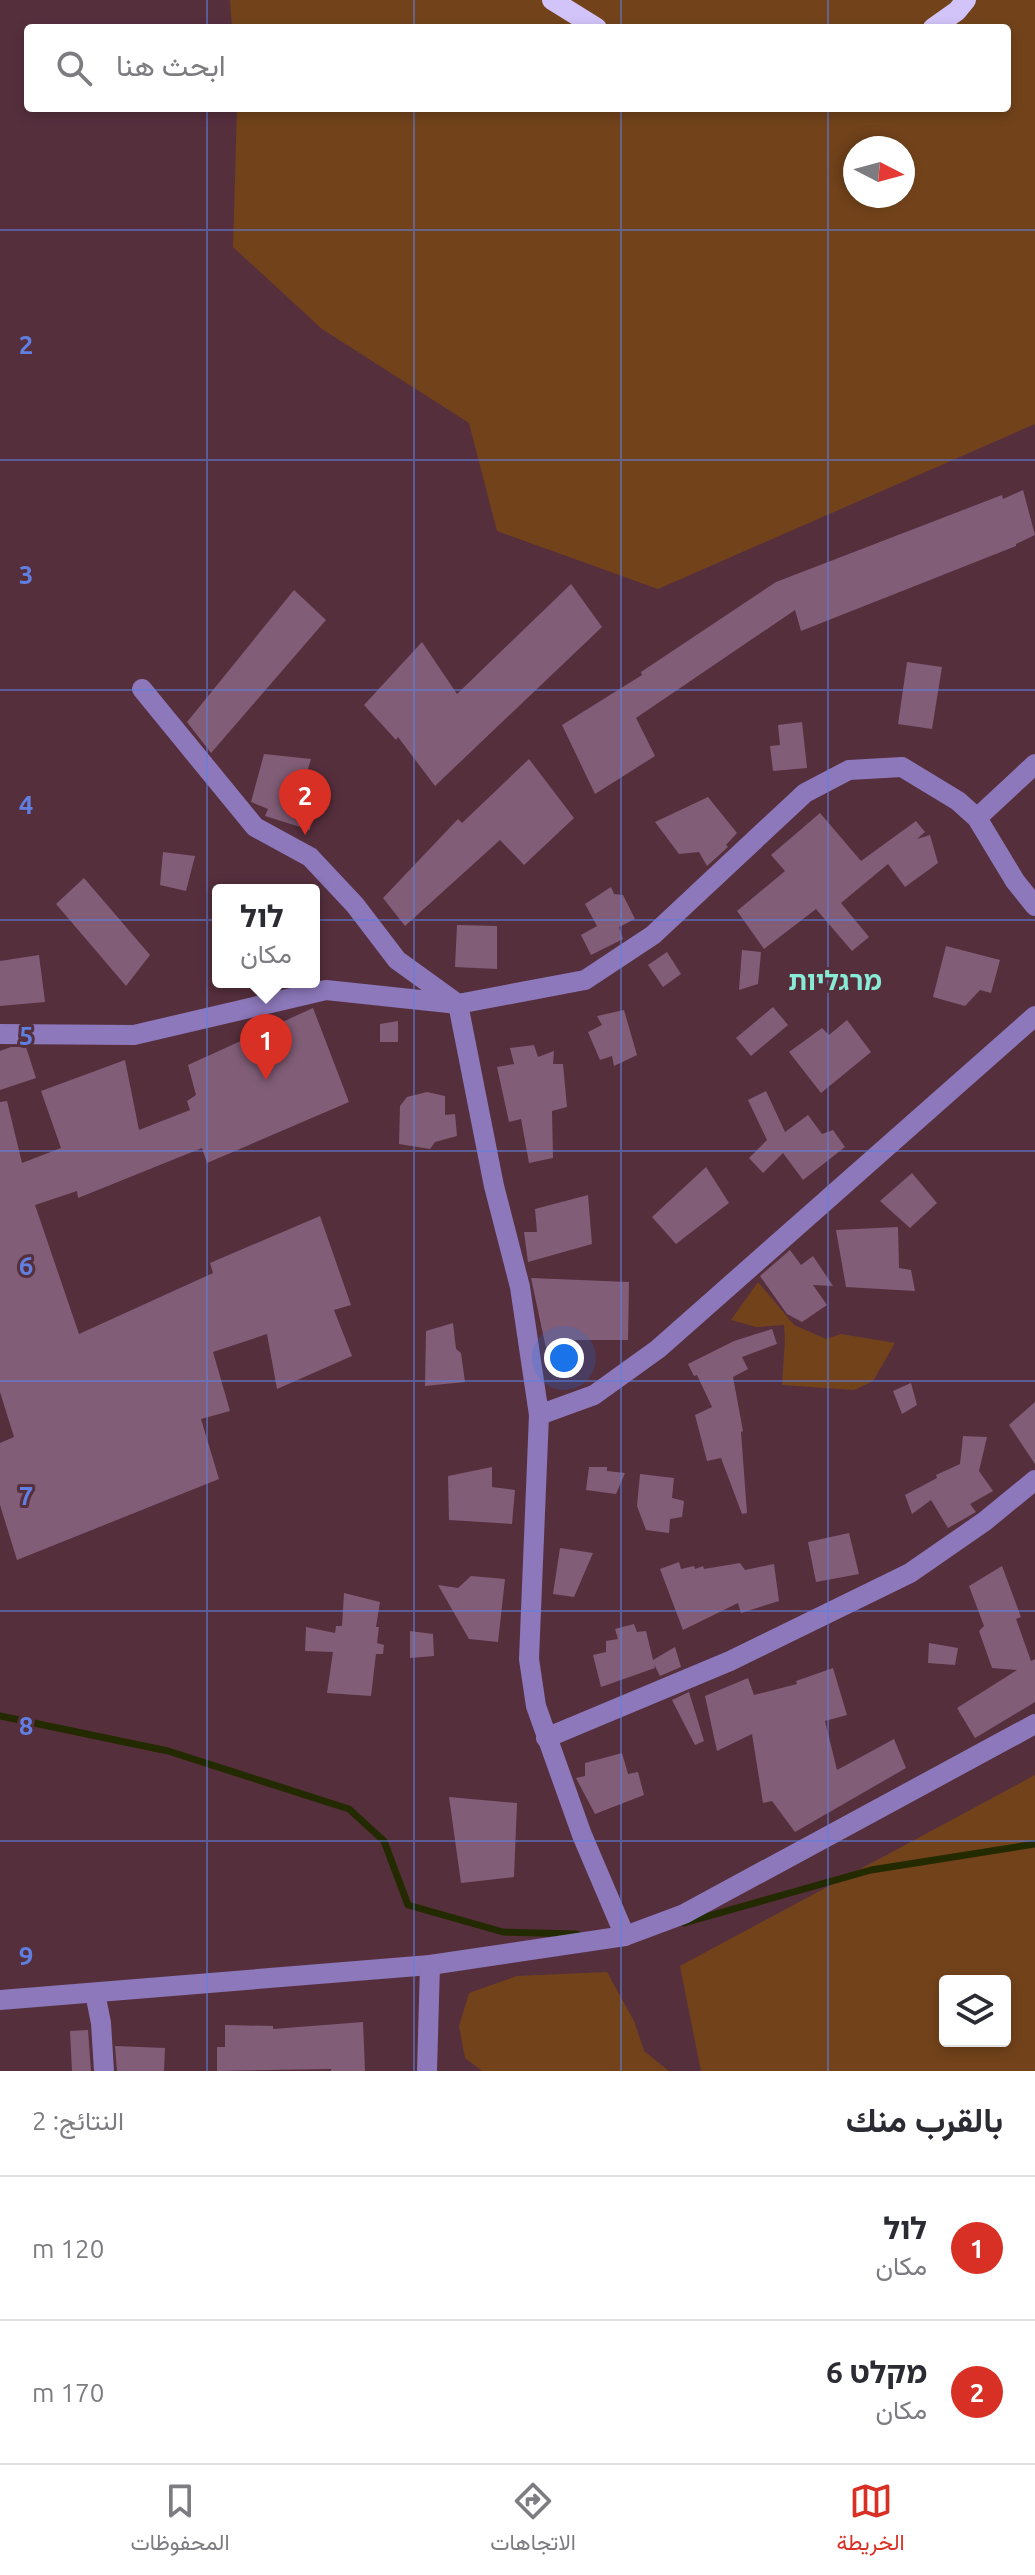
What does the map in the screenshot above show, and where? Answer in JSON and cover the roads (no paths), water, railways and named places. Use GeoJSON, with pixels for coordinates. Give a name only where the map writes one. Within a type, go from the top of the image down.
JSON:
{"type":"FeatureCollection","features":[{"type":"Feature","properties":{"kind":"main road"},"geometry":{"type":"LineString","coordinates":[[552,0],[591,24]]}},
{"type":"Feature","properties":{"kind":"main road"},"geometry":{"type":"LineString","coordinates":[[939,24],[966,0]]}},
{"type":"Feature","properties":{"kind":"street"},"geometry":{"type":"LineString","coordinates":[[142,689],[255,827],[310,857],[355,905],[397,960],[458,1004],[494,1186],[520,1287],[539,1415],[529,1659],[536,1706],[582,1835],[625,1936]]}},
{"type":"Feature","properties":{"kind":"street"},"geometry":{"type":"LineString","coordinates":[[977,818],[1035,764]]}},
{"type":"Feature","properties":{"kind":"street"},"geometry":{"type":"LineString","coordinates":[[0,1034],[134,1035],[326,990],[458,1004],[585,980],[653,935],[805,793],[849,770],[902,767],[958,801],[977,818],[1015,881],[1035,906]]}},
{"type":"Feature","properties":{"kind":"street"},"geometry":{"type":"LineString","coordinates":[[539,1415],[594,1395],[658,1349],[1035,1016]]}},
{"type":"Feature","properties":{"kind":"street"},"geometry":{"type":"LineString","coordinates":[[546,1738],[730,1661],[910,1573],[985,1521],[1035,1480]]}},
{"type":"Feature","properties":{"kind":"street"},"geometry":{"type":"LineString","coordinates":[[0,2000],[430,1965],[625,1936],[684,1914],[1035,1724]]}},
{"type":"Feature","properties":{"kind":"street"},"geometry":{"type":"LineString","coordinates":[[427,2071],[430,1965]]}},
{"type":"Feature","properties":{"kind":"street"},"geometry":{"type":"LineString","coordinates":[[95,1993],[101,2023],[104,2071]]}},
{"type":"Feature","properties":{"kind":"waterway"},"geometry":{"type":"LineString","coordinates":[[0,1716],[168,1751],[349,1809],[384,1841],[408,1905],[503,1932],[577,1934]]}},
{"type":"Feature","properties":{"kind":"waterway"},"geometry":{"type":"LineString","coordinates":[[684,1923],[871,1870],[1035,1844]]}},
{"type":"Feature","properties":{"kind":"place","name":"מקלט 6"},"geometry":{"type":"Point","coordinates":[305,835]}},
{"type":"Feature","properties":{"kind":"place","name":"לול"},"geometry":{"type":"Point","coordinates":[266,1080]}},
{"type":"Feature","properties":{"kind":"district","name":"מרגליות"},"geometry":{"type":"Point","coordinates":[835,980]}}]}
